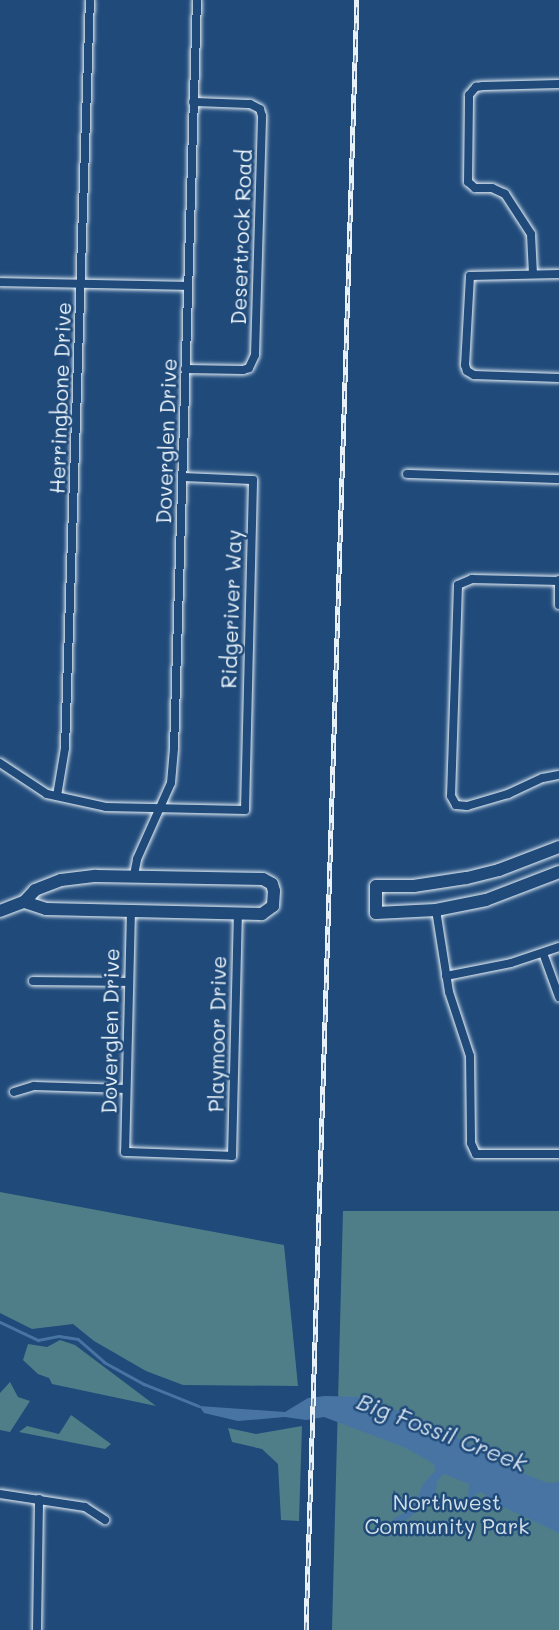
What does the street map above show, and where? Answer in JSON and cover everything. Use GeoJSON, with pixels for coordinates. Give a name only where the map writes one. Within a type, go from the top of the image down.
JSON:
{"type":"FeatureCollection","features":[{"type":"Feature","properties":{"kind":"street","name":"Herringbone Drive"},"geometry":{"type":"LineString","coordinates":[[57,796],[65,748],[90,0]]}},
{"type":"Feature","properties":{"kind":"street","name":"Doverglen Drive"},"geometry":{"type":"LineString","coordinates":[[134,875],[171,783],[174,748],[197,0]]}},
{"type":"Feature","properties":{"kind":"street"},"geometry":{"type":"LineString","coordinates":[[533,274],[531,234],[505,194],[492,188],[475,187],[468,182],[469,94],[476,87],[483,86],[559,84]]}},
{"type":"Feature","properties":{"kind":"street","name":"Desertrock Road"},"geometry":{"type":"LineString","coordinates":[[186,369],[236,371],[249,368],[255,355],[257,302],[260,109],[250,104],[193,102]]}},
{"type":"Feature","properties":{"kind":"street"},"geometry":{"type":"LineString","coordinates":[[559,274],[470,276],[465,365],[467,371],[474,375],[559,378]]}},
{"type":"Feature","properties":{"kind":"street"},"geometry":{"type":"LineString","coordinates":[[0,282],[188,286]]}},
{"type":"Feature","properties":{"kind":"street"},"geometry":{"type":"LineString","coordinates":[[407,474],[559,480]]}},
{"type":"Feature","properties":{"kind":"street","name":"Ridgeriver Way"},"geometry":{"type":"LineString","coordinates":[[160,808],[245,810],[253,480],[182,477]]}},
{"type":"Feature","properties":{"kind":"street"},"geometry":{"type":"LineString","coordinates":[[559,606],[559,580],[472,579],[461,582],[457,590],[453,802],[467,807],[508,794],[543,778],[559,775]]}},
{"type":"Feature","properties":{"kind":"street"},"geometry":{"type":"LineString","coordinates":[[0,763],[47,794],[106,807],[160,808]]}},
{"type":"Feature","properties":{"kind":"street"},"geometry":{"type":"LineString","coordinates":[[559,847],[499,870],[466,878],[414,886],[376,886],[376,913],[436,910],[505,895],[559,872]]}},
{"type":"Feature","properties":{"kind":"street"},"geometry":{"type":"LineString","coordinates":[[3,910],[24,902],[35,890],[61,880],[134,875],[262,879],[272,884],[274,901],[270,911],[238,914],[46,909],[24,902]]}},
{"type":"Feature","properties":{"kind":"street"},"geometry":{"type":"LineString","coordinates":[[436,910],[446,976],[470,1056],[471,1143],[476,1154],[559,1154]]}},
{"type":"Feature","properties":{"kind":"street","name":"Doverglen Drive"},"geometry":{"type":"LineString","coordinates":[[125,1152],[131,911]]}},
{"type":"Feature","properties":{"kind":"street","name":"Playmoor Drive"},"geometry":{"type":"LineString","coordinates":[[125,1152],[232,1156],[238,914]]}},
{"type":"Feature","properties":{"kind":"street"},"geometry":{"type":"LineString","coordinates":[[446,976],[559,947]]}},
{"type":"Feature","properties":{"kind":"street"},"geometry":{"type":"LineString","coordinates":[[543,953],[559,997]]}},
{"type":"Feature","properties":{"kind":"street"},"geometry":{"type":"LineString","coordinates":[[33,981],[129,982]]}},
{"type":"Feature","properties":{"kind":"street"},"geometry":{"type":"LineString","coordinates":[[14,1092],[34,1086],[126,1089]]}},
{"type":"Feature","properties":{"kind":"street"},"geometry":{"type":"LineString","coordinates":[[0,1494],[85,1507],[105,1520]]}},
{"type":"Feature","properties":{"kind":"street"},"geometry":{"type":"LineString","coordinates":[[37,1630],[39,1499]]}},
{"type":"Feature","properties":{"kind":"green space"},"geometry":{"type":"Polygon","coordinates":[[[0,1192],[284,1245],[298,1386],[183,1385],[146,1371],[94,1341],[73,1324],[32,1329],[0,1313],[0,1192]]]}},
{"type":"Feature","properties":{"kind":"green space","name":"Northwest Community Park"},"geometry":{"type":"Polygon","coordinates":[[[343,1211],[559,1211],[559,1630],[332,1630],[343,1211]]]}},
{"type":"Feature","properties":{"kind":"green space"},"geometry":{"type":"Polygon","coordinates":[[[60,1340],[75,1345],[156,1406],[52,1384],[49,1378],[38,1374],[23,1360],[28,1344],[47,1347],[60,1340]]]}},
{"type":"Feature","properties":{"kind":"green space"},"geometry":{"type":"Polygon","coordinates":[[[10,1382],[18,1397],[30,1401],[10,1432],[0,1430],[0,1393],[10,1382]]]}},
{"type":"Feature","properties":{"kind":"green space"},"geometry":{"type":"Polygon","coordinates":[[[71,1415],[111,1444],[105,1449],[19,1432],[27,1426],[59,1434],[71,1415]]]}},
{"type":"Feature","properties":{"kind":"green space"},"geometry":{"type":"Polygon","coordinates":[[[302,1426],[299,1521],[281,1520],[278,1464],[262,1449],[232,1442],[228,1428],[256,1434],[302,1426]]]}},
{"type":"Feature","properties":{"kind":"water"},"geometry":{"type":"Polygon","coordinates":[[[362,1397],[431,1423],[486,1453],[489,1460],[548,1483],[559,1482],[559,1533],[497,1504],[482,1492],[475,1494],[473,1505],[468,1501],[469,1484],[444,1474],[437,1481],[436,1492],[426,1503],[408,1519],[392,1526],[393,1519],[411,1509],[416,1502],[423,1484],[435,1471],[434,1464],[406,1448],[324,1417],[306,1420],[285,1417],[238,1421],[204,1413],[199,1406],[285,1412],[308,1398],[362,1397]]]}},
{"type":"Feature","properties":{"kind":"waterway","name":"Big Fossil Creek"},"geometry":{"type":"LineString","coordinates":[[0,1322],[38,1340],[59,1336],[78,1339],[104,1362],[144,1384],[199,1406]]}},
{"type":"Feature","properties":{"kind":"railway"},"geometry":{"type":"LineString","coordinates":[[306,1630],[357,0]]}}]}
